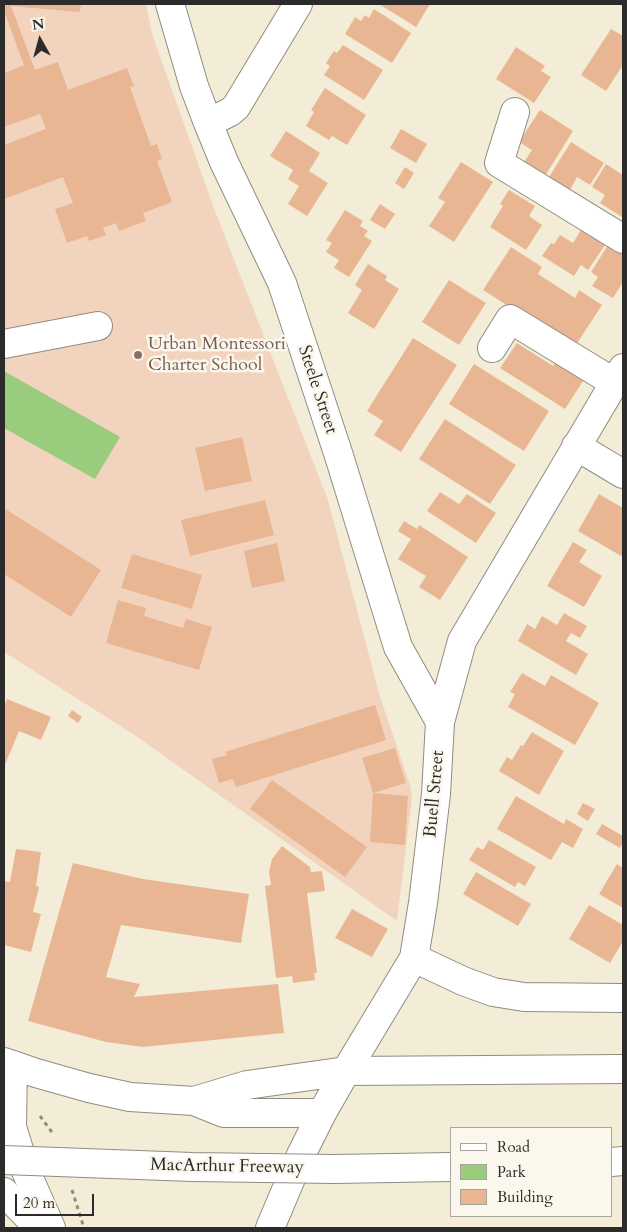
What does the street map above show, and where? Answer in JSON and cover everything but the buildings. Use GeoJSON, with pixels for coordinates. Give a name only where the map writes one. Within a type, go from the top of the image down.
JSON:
{"type":"FeatureCollection","features":[{"type":"Feature","properties":{"kind":"main road","name":"Steele Street"},"geometry":{"type":"LineString","coordinates":[[170,4],[194,86],[208,123],[224,162],[282,283],[336,447],[398,647],[440,722]]}},
{"type":"Feature","properties":{"kind":"main road"},"geometry":{"type":"LineString","coordinates":[[208,123],[236,107],[298,4]]}},
{"type":"Feature","properties":{"kind":"main road"},"geometry":{"type":"LineString","coordinates":[[514,112],[499,163],[623,239]]}},
{"type":"Feature","properties":{"kind":"main road"},"geometry":{"type":"LineString","coordinates":[[492,348],[510,320],[619,376]]}},
{"type":"Feature","properties":{"kind":"main road"},"geometry":{"type":"LineString","coordinates":[[4,344],[98,326]]}},
{"type":"Feature","properties":{"kind":"main road","name":"Buell Street"},"geometry":{"type":"LineString","coordinates":[[270,1228],[300,1158],[322,1113],[414,958],[423,903],[436,794],[440,722],[462,641],[619,376]]}},
{"type":"Feature","properties":{"kind":"main road"},"geometry":{"type":"LineString","coordinates":[[576,446],[623,474]]}},
{"type":"Feature","properties":{"kind":"main road"},"geometry":{"type":"LineString","coordinates":[[414,958],[463,981],[493,992],[524,997],[623,998]]}},
{"type":"Feature","properties":{"kind":"main road"},"geometry":{"type":"LineString","coordinates":[[51,1228],[25,1169],[12,1127],[8,1063],[88,1088],[130,1097],[194,1101],[224,1113],[322,1113]]}},
{"type":"Feature","properties":{"kind":"main road"},"geometry":{"type":"LineString","coordinates":[[194,1101],[247,1085],[346,1071],[623,1069]]}},
{"type":"Feature","properties":{"kind":"main road","name":"MacArthur Freeway"},"geometry":{"type":"LineString","coordinates":[[4,1160],[192,1167],[334,1169],[450,1167]]}},
{"type":"Feature","properties":{"kind":"main road"},"geometry":{"type":"LineString","coordinates":[[4,1192],[39,1228]]}},
{"type":"Feature","properties":{"kind":"shaded area","name":"Urban Montessori Charter School"},"geometry":{"type":"Polygon","coordinates":[[[4,4],[146,4],[152,34],[215,211],[328,500],[380,697],[410,785],[412,798],[397,921],[136,736],[4,652],[4,4]]]}},
{"type":"Feature","properties":{"kind":"green space"},"geometry":{"type":"Polygon","coordinates":[[[4,371],[120,437],[95,479],[4,428],[4,371]]]}},
{"type":"Feature","properties":{"kind":"place","name":"Urban Montessori Charter School"},"geometry":{"type":"Point","coordinates":[138,355]}}]}
